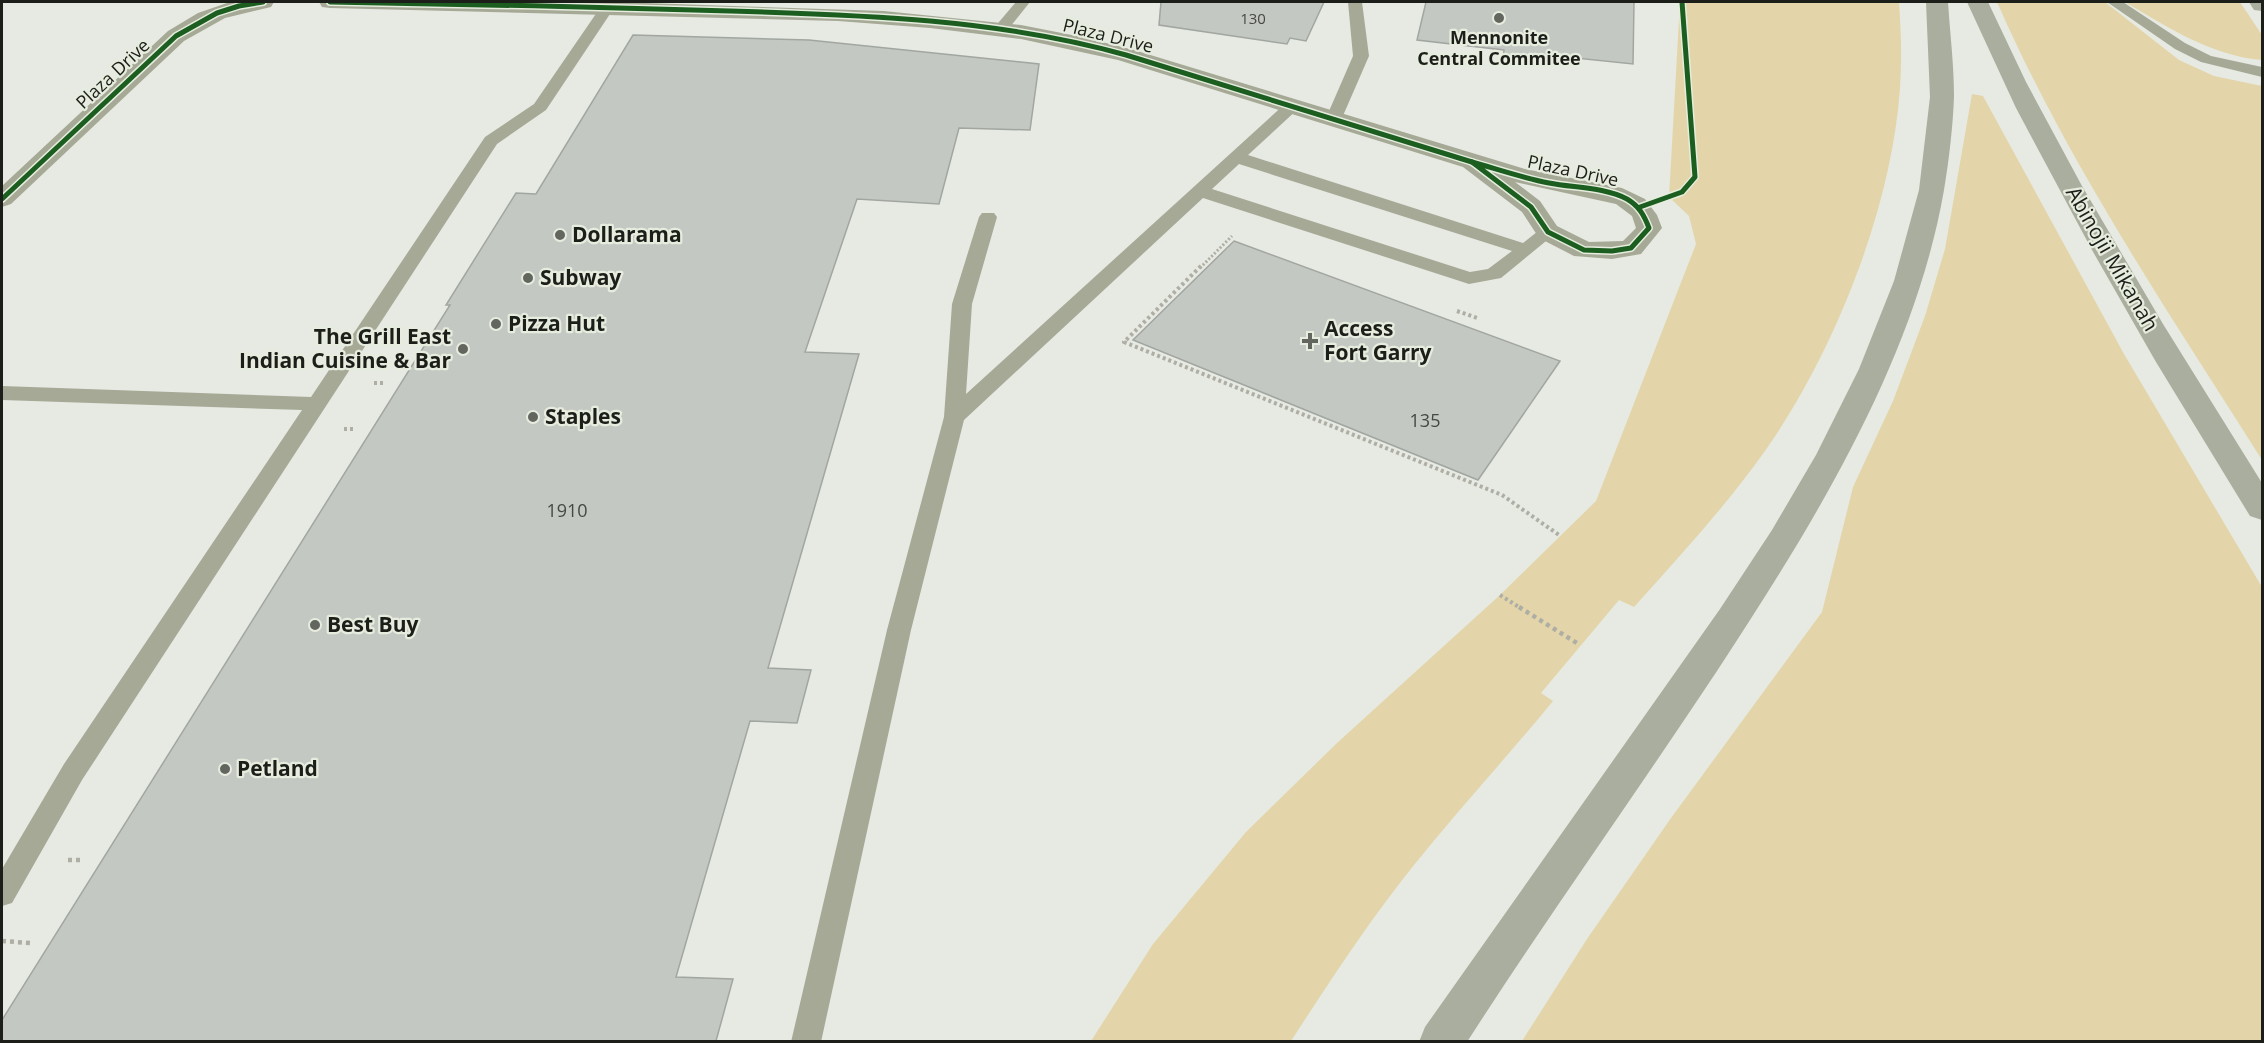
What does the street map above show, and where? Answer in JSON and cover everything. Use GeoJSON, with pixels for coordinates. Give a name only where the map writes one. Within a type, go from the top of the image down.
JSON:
{"type":"FeatureCollection","features":[{"type":"Feature","properties":{"kind":"main road"},"geometry":{"type":"LineString","coordinates":[[1441,1041],[1509,939],[1596,818],[1748,597],[1834,452],[1858,404],[1911,269],[1925,219],[1936,164],[1943,67],[1937,2]]}},
{"type":"Feature","properties":{"kind":"main road","name":"Abinojii Mikanah"},"geometry":{"type":"LineString","coordinates":[[1977,2],[2027,109],[2106,251],[2262,508]]}},
{"type":"Feature","properties":{"kind":"street","name":"Plaza Drive"},"geometry":{"type":"LineString","coordinates":[[2,199],[176,36],[197,21],[229,9],[263,2]]}},
{"type":"Feature","properties":{"kind":"street","name":"Plaza Drive"},"geometry":{"type":"LineString","coordinates":[[330,2],[554,4],[607,8],[908,18],[1001,29],[1067,40],[1113,51],[1471,161],[1560,185],[1599,190],[1622,196],[1640,207],[1647,217],[1650,228],[1631,248],[1612,251],[1584,250],[1548,232],[1531,207],[1471,161]]}},
{"type":"Feature","properties":{"kind":"lane"},"geometry":{"type":"LineString","coordinates":[[1001,29],[1023,2]]}},
{"type":"Feature","properties":{"kind":"lane"},"geometry":{"type":"LineString","coordinates":[[1334,118],[1361,56],[1355,2]]}},
{"type":"Feature","properties":{"kind":"lane"},"geometry":{"type":"LineString","coordinates":[[2114,2],[2180,46],[2206,58],[2262,72]]}},
{"type":"Feature","properties":{"kind":"lane"},"geometry":{"type":"LineString","coordinates":[[2,894],[74,772],[491,141],[540,107],[607,8]]}},
{"type":"Feature","properties":{"kind":"lane"},"geometry":{"type":"LineString","coordinates":[[954,417],[1293,105]]}},
{"type":"Feature","properties":{"kind":"lane"},"geometry":{"type":"LineString","coordinates":[[1236,157],[1524,249]]}},
{"type":"Feature","properties":{"kind":"lane"},"geometry":{"type":"LineString","coordinates":[[1200,191],[1469,278],[1494,274],[1548,232]]}},
{"type":"Feature","properties":{"kind":"lane"},"geometry":{"type":"LineString","coordinates":[[806,1041],[899,630],[954,417],[962,304],[988,217]]}},
{"type":"Feature","properties":{"kind":"lane"},"geometry":{"type":"LineString","coordinates":[[2,393],[319,404]]}},
{"type":"Feature","properties":{"kind":"path"},"geometry":{"type":"LineString","coordinates":[[1236,231],[1124,342],[1502,495],[1559,535]]}},
{"type":"Feature","properties":{"kind":"path"},"geometry":{"type":"LineString","coordinates":[[1446,307],[1477,318]]}},
{"type":"Feature","properties":{"kind":"path"},"geometry":{"type":"LineString","coordinates":[[1500,595],[1580,645]]}},
{"type":"Feature","properties":{"kind":"path"},"geometry":{"type":"LineString","coordinates":[[2,941],[30,943]]}},
{"type":"Feature","properties":{"kind":"shaded area"},"geometry":{"type":"Polygon","coordinates":[[[1680,2],[1899,2],[1900,88],[1895,134],[1885,182],[1872,230],[1855,278],[1814,370],[1765,451],[1718,511],[1634,607],[1619,600],[1541,693],[1553,701],[1397,886],[1350,951],[1291,1041],[1091,1041],[1153,944],[1246,832],[1337,743],[1500,595],[1596,501],[1696,244],[1689,216],[1669,197],[1680,2]]]}},
{"type":"Feature","properties":{"kind":"shaded area"},"geometry":{"type":"Polygon","coordinates":[[[1997,2],[2105,2],[2179,60],[2214,76],[2262,86],[2262,460],[2156,293],[2087,178],[2025,62],[1997,2]]]}},
{"type":"Feature","properties":{"kind":"shaded area"},"geometry":{"type":"Polygon","coordinates":[[[2125,2],[2240,2],[2262,35],[2262,60],[2225,53],[2190,39],[2125,2]]]}},
{"type":"Feature","properties":{"kind":"shaded area"},"geometry":{"type":"Polygon","coordinates":[[[1972,94],[1983,96],[2124,354],[2262,587],[2262,1041],[1522,1041],[1587,939],[1671,818],[1822,612],[1853,487],[1893,401],[1925,316],[1945,249],[1972,94]]]}},
{"type":"Feature","properties":{"kind":"building"},"geometry":{"type":"Polygon","coordinates":[[[1161,2],[1324,2],[1306,41],[1290,38],[1287,44],[1159,25],[1161,2]]]}},
{"type":"Feature","properties":{"kind":"building"},"geometry":{"type":"Polygon","coordinates":[[[1426,2],[1634,2],[1633,64],[1547,55],[1545,64],[1503,60],[1504,50],[1417,40],[1426,2]]]}},
{"type":"Feature","properties":{"kind":"building"},"geometry":{"type":"Polygon","coordinates":[[[633,35],[809,40],[1039,64],[1030,130],[959,128],[939,204],[857,199],[805,352],[859,354],[768,668],[811,670],[797,723],[750,721],[676,977],[733,979],[716,1041],[2,1041],[2,1020],[450,305],[446,305],[516,193],[536,194],[633,35]]]}},
{"type":"Feature","properties":{"kind":"building"},"geometry":{"type":"Polygon","coordinates":[[[1234,241],[1560,361],[1478,480],[1133,340],[1234,241]]]}},
{"type":"Feature","properties":{"kind":"cycle path"},"geometry":{"type":"LineString","coordinates":[[2,199],[176,36],[217,13],[251,3],[263,2]]}},
{"type":"Feature","properties":{"kind":"cycle path"},"geometry":{"type":"LineString","coordinates":[[330,2],[838,15],[930,21],[1021,32],[1082,43],[1126,55],[1221,83],[1526,178],[1613,194],[1636,205],[1644,215],[1649,228],[1631,248],[1612,251],[1584,250],[1548,232],[1531,207],[1471,161]]}},
{"type":"Feature","properties":{"kind":"cycle path"},"geometry":{"type":"LineString","coordinates":[[1640,207],[1682,192],[1695,177],[1682,2]]}},
{"type":"Feature","properties":{"kind":"place","name":"Mennonite Central Commitee"},"geometry":{"type":"Point","coordinates":[1499,18]}},
{"type":"Feature","properties":{"kind":"place","name":"Dollarama"},"geometry":{"type":"Point","coordinates":[560,235]}},
{"type":"Feature","properties":{"kind":"place","name":"Subway"},"geometry":{"type":"Point","coordinates":[528,278]}},
{"type":"Feature","properties":{"kind":"place","name":"Pizza Hut"},"geometry":{"type":"Point","coordinates":[496,324]}},
{"type":"Feature","properties":{"kind":"place","name":"Access Fort Garry"},"geometry":{"type":"Point","coordinates":[1310,341]}},
{"type":"Feature","properties":{"kind":"place","name":"The Grill East Indian Cuisine & Bar"},"geometry":{"type":"Point","coordinates":[463,349]}},
{"type":"Feature","properties":{"kind":"place","name":"Staples"},"geometry":{"type":"Point","coordinates":[533,417]}},
{"type":"Feature","properties":{"kind":"place","name":"Best Buy"},"geometry":{"type":"Point","coordinates":[315,625]}},
{"type":"Feature","properties":{"kind":"place","name":"Petland"},"geometry":{"type":"Point","coordinates":[225,769]}}]}
